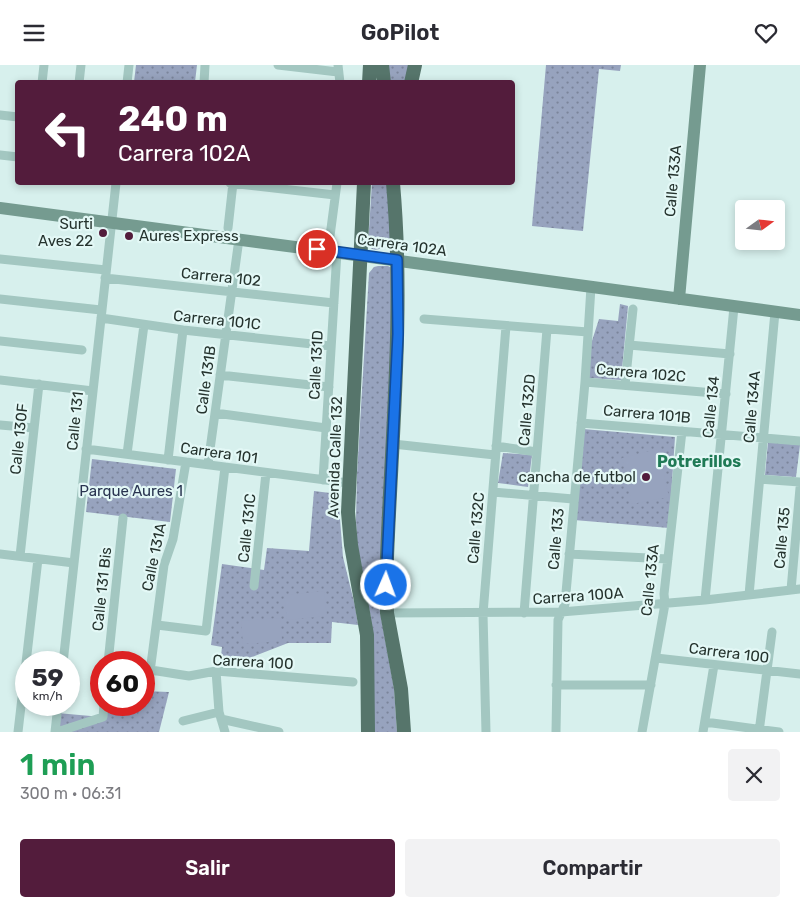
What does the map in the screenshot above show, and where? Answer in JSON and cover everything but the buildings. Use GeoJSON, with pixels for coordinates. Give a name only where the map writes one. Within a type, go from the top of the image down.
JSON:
{"type":"FeatureCollection","features":[{"type":"Feature","properties":{"kind":"main road"},"geometry":{"type":"LineString","coordinates":[[369,80],[370,65]]}},
{"type":"Feature","properties":{"kind":"main road"},"geometry":{"type":"LineString","coordinates":[[382,65],[384,80]]}},
{"type":"Feature","properties":{"kind":"main road"},"geometry":{"type":"LineString","coordinates":[[412,80],[415,65]]}},
{"type":"Feature","properties":{"kind":"main road","name":"Avenida Calle 132"},"geometry":{"type":"LineString","coordinates":[[364,185],[348,512],[351,545],[367,635],[368,732]]}},
{"type":"Feature","properties":{"kind":"main road"},"geometry":{"type":"LineString","coordinates":[[393,185],[398,334],[387,563],[387,613],[401,689],[404,732]]}},
{"type":"Feature","properties":{"kind":"main road"},"geometry":{"type":"LineString","coordinates":[[395,214],[397,185]]}},
{"type":"Feature","properties":{"kind":"street"},"geometry":{"type":"LineString","coordinates":[[42,80],[44,65]]}},
{"type":"Feature","properties":{"kind":"street"},"geometry":{"type":"LineString","coordinates":[[79,80],[81,65]]}},
{"type":"Feature","properties":{"kind":"street"},"geometry":{"type":"LineString","coordinates":[[127,80],[129,65]]}},
{"type":"Feature","properties":{"kind":"street"},"geometry":{"type":"LineString","coordinates":[[204,80],[205,65]]}},
{"type":"Feature","properties":{"kind":"street"},"geometry":{"type":"LineString","coordinates":[[278,65],[338,69]]}},
{"type":"Feature","properties":{"kind":"street","name":"Calle 133A"},"geometry":{"type":"LineString","coordinates":[[680,299],[700,65]]}},
{"type":"Feature","properties":{"kind":"street"},"geometry":{"type":"LineString","coordinates":[[0,115],[15,117]]}},
{"type":"Feature","properties":{"kind":"street"},"geometry":{"type":"LineString","coordinates":[[0,155],[15,157]]}},
{"type":"Feature","properties":{"kind":"street","name":"Calle 131"},"geometry":{"type":"LineString","coordinates":[[64,651],[116,185]]}},
{"type":"Feature","properties":{"kind":"street"},"geometry":{"type":"LineString","coordinates":[[228,228],[231,185]]}},
{"type":"Feature","properties":{"kind":"street"},"geometry":{"type":"LineString","coordinates":[[248,185],[335,195]]}},
{"type":"Feature","properties":{"kind":"street","name":"Calle 131D"},"geometry":{"type":"LineString","coordinates":[[323,480],[334,303],[332,252],[337,185]]}},
{"type":"Feature","properties":{"kind":"street","name":"Carrera 102A"},"geometry":{"type":"LineString","coordinates":[[0,208],[800,315]]}},
{"type":"Feature","properties":{"kind":"street","name":"Calle 131B"},"geometry":{"type":"LineString","coordinates":[[208,464],[239,239]]}},
{"type":"Feature","properties":{"kind":"street","name":"Carrera 102"},"geometry":{"type":"LineString","coordinates":[[0,259],[334,303]]}},
{"type":"Feature","properties":{"kind":"street","name":"Calle 133"},"geometry":{"type":"LineString","coordinates":[[556,732],[558,620],[564,603],[569,553],[585,382],[591,287]]}},
{"type":"Feature","properties":{"kind":"street","name":"Carrera 101C"},"geometry":{"type":"LineString","coordinates":[[0,299],[101,314],[144,325],[331,346]]}},
{"type":"Feature","properties":{"kind":"street","name":"Calle 134"},"geometry":{"type":"LineString","coordinates":[[705,600],[734,307]]}},
{"type":"Feature","properties":{"kind":"street"},"geometry":{"type":"LineString","coordinates":[[625,385],[633,309]]}},
{"type":"Feature","properties":{"kind":"street","name":"Calle 134A"},"geometry":{"type":"LineString","coordinates":[[749,595],[775,312]]}},
{"type":"Feature","properties":{"kind":"street"},"geometry":{"type":"LineString","coordinates":[[424,319],[588,332]]}},
{"type":"Feature","properties":{"kind":"street"},"geometry":{"type":"LineString","coordinates":[[127,454],[144,325]]}},
{"type":"Feature","properties":{"kind":"street","name":"Calle 132C"},"geometry":{"type":"LineString","coordinates":[[486,732],[482,614],[506,326]]}},
{"type":"Feature","properties":{"kind":"street","name":"Calle 132D"},"geometry":{"type":"LineString","coordinates":[[524,613],[547,329]]}},
{"type":"Feature","properties":{"kind":"street"},"geometry":{"type":"LineString","coordinates":[[168,460],[183,330]]}},
{"type":"Feature","properties":{"kind":"street"},"geometry":{"type":"LineString","coordinates":[[0,341],[82,350]]}},
{"type":"Feature","properties":{"kind":"street"},"geometry":{"type":"LineString","coordinates":[[629,345],[730,354]]}},
{"type":"Feature","properties":{"kind":"street"},"geometry":{"type":"LineString","coordinates":[[220,375],[329,387]]}},
{"type":"Feature","properties":{"kind":"street"},"geometry":{"type":"LineString","coordinates":[[0,380],[93,391]]}},
{"type":"Feature","properties":{"kind":"street","name":"Carrera 102C"},"geometry":{"type":"LineString","coordinates":[[585,382],[726,394]]}},
{"type":"Feature","properties":{"kind":"street","name":"Calle 130F"},"geometry":{"type":"LineString","coordinates":[[20,556],[39,384]]}},
{"type":"Feature","properties":{"kind":"street"},"geometry":{"type":"LineString","coordinates":[[215,413],[326,428]]}},
{"type":"Feature","properties":{"kind":"street","name":"Carrera 101B"},"geometry":{"type":"LineString","coordinates":[[581,423],[800,441]]}},
{"type":"Feature","properties":{"kind":"street"},"geometry":{"type":"LineString","coordinates":[[0,425],[34,428]]}},
{"type":"Feature","properties":{"kind":"street","name":"Calle 133A"},"geometry":{"type":"LineString","coordinates":[[642,732],[665,604],[664,594],[682,431]]}},
{"type":"Feature","properties":{"kind":"street"},"geometry":{"type":"LineString","coordinates":[[393,444],[537,452]]}},
{"type":"Feature","properties":{"kind":"street","name":"Carrera 101"},"geometry":{"type":"LineString","coordinates":[[86,449],[349,483]]}},
{"type":"Feature","properties":{"kind":"street","name":"Calle 131A"},"geometry":{"type":"LineString","coordinates":[[154,651],[164,565],[173,539],[186,462]]}},
{"type":"Feature","properties":{"kind":"street"},"geometry":{"type":"LineString","coordinates":[[157,625],[206,631],[225,467]]}},
{"type":"Feature","properties":{"kind":"street","name":"Calle 131C"},"geometry":{"type":"LineString","coordinates":[[254,586],[266,473]]}},
{"type":"Feature","properties":{"kind":"street"},"geometry":{"type":"LineString","coordinates":[[760,479],[800,482]]}},
{"type":"Feature","properties":{"kind":"street","name":"Calle 135"},"geometry":{"type":"LineString","coordinates":[[796,589],[800,488]]}},
{"type":"Feature","properties":{"kind":"street"},"geometry":{"type":"LineString","coordinates":[[493,492],[573,499]]}},
{"type":"Feature","properties":{"kind":"street","name":"Calle 131 Bis"},"geometry":{"type":"LineString","coordinates":[[109,651],[123,518]]}},
{"type":"Feature","properties":{"kind":"street"},"geometry":{"type":"LineString","coordinates":[[569,553],[668,559]]}},
{"type":"Feature","properties":{"kind":"street"},"geometry":{"type":"LineString","coordinates":[[0,554],[74,563]]}},
{"type":"Feature","properties":{"kind":"street"},"geometry":{"type":"LineString","coordinates":[[18,732],[38,559]]}},
{"type":"Feature","properties":{"kind":"street","name":"Carrera 100A"},"geometry":{"type":"LineString","coordinates":[[387,613],[482,614],[561,612],[665,604],[796,589]]}},
{"type":"Feature","properties":{"kind":"street"},"geometry":{"type":"LineString","coordinates":[[759,730],[772,632]]}},
{"type":"Feature","properties":{"kind":"street","name":"Carrera 100"},"geometry":{"type":"LineString","coordinates":[[656,657],[800,674]]}},
{"type":"Feature","properties":{"kind":"street"},"geometry":{"type":"LineString","coordinates":[[703,732],[714,665]]}},
{"type":"Feature","properties":{"kind":"street","name":"Carrera 100"},"geometry":{"type":"LineString","coordinates":[[155,671],[189,676],[216,671],[353,682]]}},
{"type":"Feature","properties":{"kind":"street"},"geometry":{"type":"LineString","coordinates":[[216,671],[220,716],[225,732]]}},
{"type":"Feature","properties":{"kind":"street"},"geometry":{"type":"LineString","coordinates":[[556,685],[651,685]]}},
{"type":"Feature","properties":{"kind":"street"},"geometry":{"type":"LineString","coordinates":[[57,716],[56,732],[103,716]]}},
{"type":"Feature","properties":{"kind":"street"},"geometry":{"type":"LineString","coordinates":[[183,721],[220,716],[279,732]]}},
{"type":"Feature","properties":{"kind":"street"},"geometry":{"type":"LineString","coordinates":[[705,721],[779,732]]}},
{"type":"Feature","properties":{"kind":"green space"},"geometry":{"type":"Polygon","coordinates":[[[136,65],[197,65],[195,80],[134,80],[136,65]]]}},
{"type":"Feature","properties":{"kind":"green space"},"geometry":{"type":"Polygon","coordinates":[[[388,65],[410,65],[406,80],[388,80],[388,65]]]}},
{"type":"Feature","properties":{"kind":"green space"},"geometry":{"type":"Polygon","coordinates":[[[546,65],[621,65],[620,71],[599,69],[583,231],[532,226],[546,65]]]}},
{"type":"Feature","properties":{"kind":"green space"},"geometry":{"type":"Polygon","coordinates":[[[372,185],[388,185],[391,241],[387,247],[376,250],[372,249],[368,244],[372,185]]]}},
{"type":"Feature","properties":{"kind":"green space"},"geometry":{"type":"Polygon","coordinates":[[[374,267],[392,268],[391,347],[379,606],[394,688],[397,732],[374,732],[371,619],[357,543],[356,520],[369,273],[374,267]]]}},
{"type":"Feature","properties":{"kind":"green space"},"geometry":{"type":"Polygon","coordinates":[[[620,304],[628,306],[621,380],[589,378],[591,344],[599,319],[618,321],[620,304]]]}},
{"type":"Feature","properties":{"kind":"green space"},"geometry":{"type":"Polygon","coordinates":[[[583,429],[675,437],[669,528],[574,520],[583,429]]]}},
{"type":"Feature","properties":{"kind":"green space"},"geometry":{"type":"Polygon","coordinates":[[[768,442],[800,445],[796,477],[765,475],[768,442]]]}},
{"type":"Feature","properties":{"kind":"green space","name":"cancha de futbol"},"geometry":{"type":"Polygon","coordinates":[[[658,449],[669,497],[632,504],[622,458],[658,449]]]}},
{"type":"Feature","properties":{"kind":"green space"},"geometry":{"type":"Polygon","coordinates":[[[503,453],[532,455],[528,487],[498,483],[503,453]]]}},
{"type":"Feature","properties":{"kind":"green space","name":"Parque Aures 1"},"geometry":{"type":"Polygon","coordinates":[[[92,459],[176,469],[170,522],[86,512],[92,459]]]}},
{"type":"Feature","properties":{"kind":"green space"},"geometry":{"type":"Polygon","coordinates":[[[314,491],[338,494],[343,557],[358,625],[332,622],[331,643],[288,643],[242,661],[221,656],[222,647],[211,645],[222,564],[264,570],[267,548],[309,551],[314,491]]]}},
{"type":"Feature","properties":{"kind":"green space"},"geometry":{"type":"Polygon","coordinates":[[[324,591],[327,616],[287,620],[284,595],[324,591]]]}},
{"type":"Feature","properties":{"kind":"green space"},"geometry":{"type":"Polygon","coordinates":[[[280,618],[282,641],[243,644],[241,621],[280,618]]]}},
{"type":"Feature","properties":{"kind":"green space"},"geometry":{"type":"Polygon","coordinates":[[[155,691],[169,692],[159,732],[55,732],[57,716],[155,716],[155,691]]]}},
{"type":"Feature","properties":{"kind":"place","name":"Surti Aves 22"},"geometry":{"type":"Point","coordinates":[103,233]}},
{"type":"Feature","properties":{"kind":"place","name":"Aures Express"},"geometry":{"type":"Point","coordinates":[129,236]}},
{"type":"Feature","properties":{"kind":"place","name":"cancha de futbol"},"geometry":{"type":"Point","coordinates":[646,477]}},
{"type":"Feature","properties":{"kind":"district","name":"Potrerillos"},"geometry":{"type":"Point","coordinates":[699,461]}},
{"type":"Feature","properties":{"kind":"route"},"geometry":{"type":"LineString","coordinates":[[317,249],[397,260],[398,334],[396,394],[386,585]]}}]}
